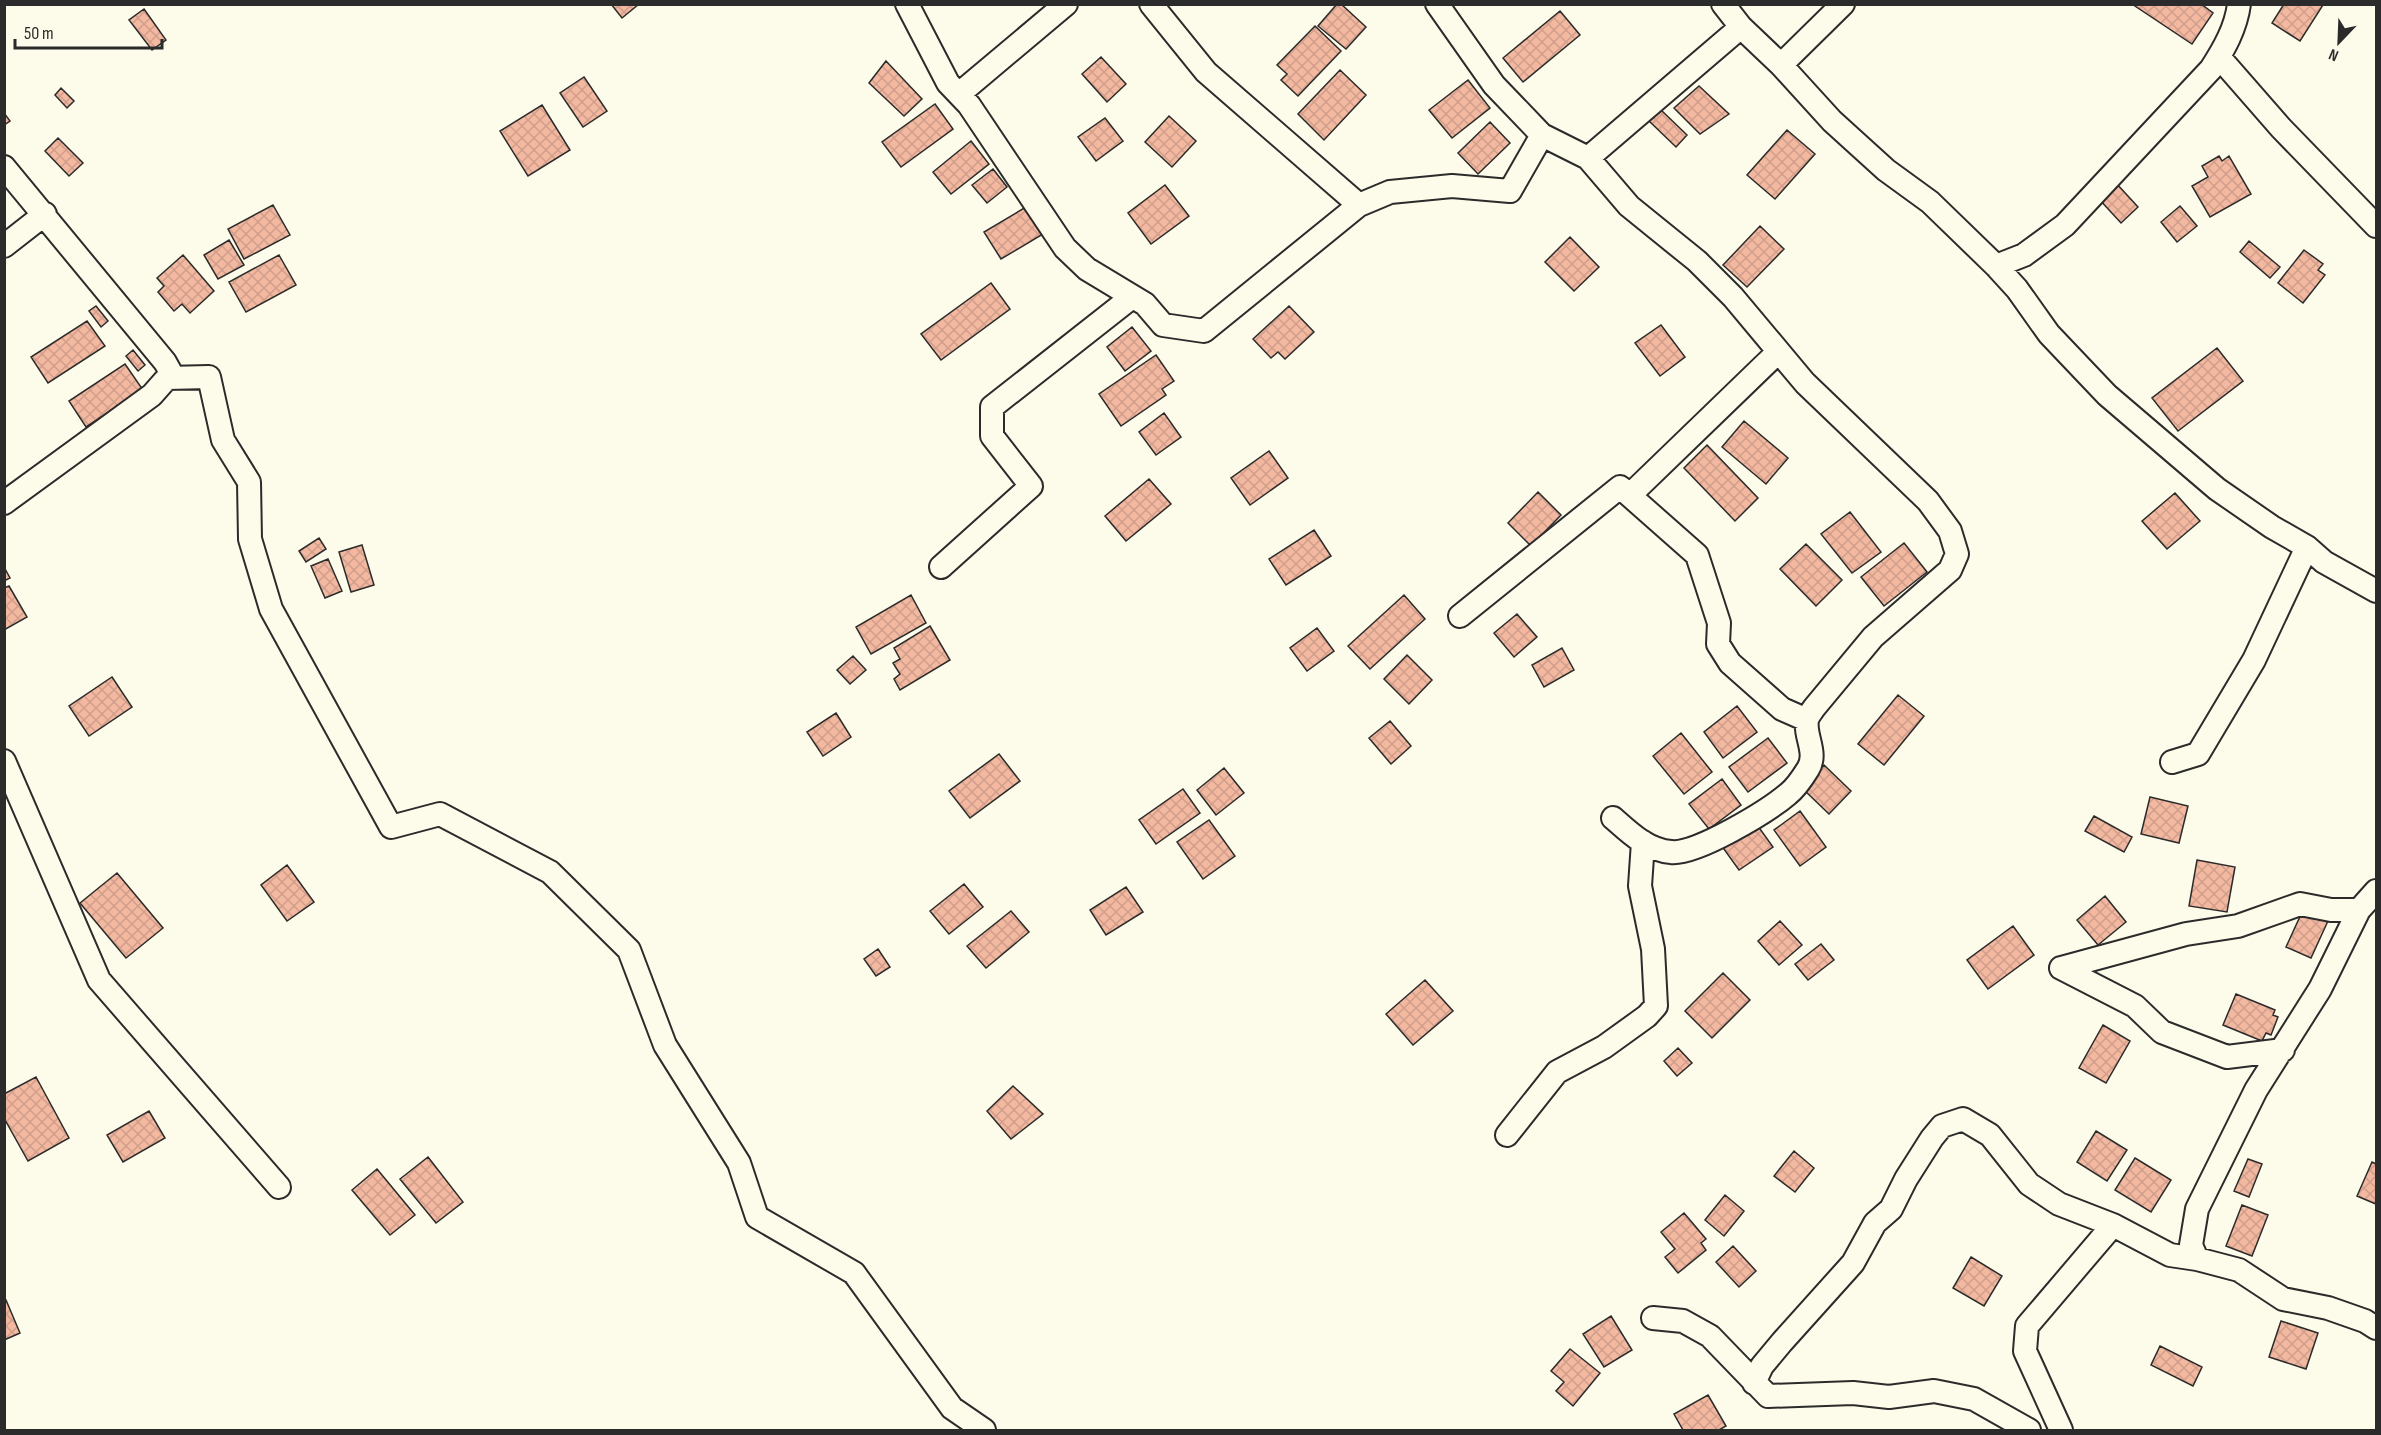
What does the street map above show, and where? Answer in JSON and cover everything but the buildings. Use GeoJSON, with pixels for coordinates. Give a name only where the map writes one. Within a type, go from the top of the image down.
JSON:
{"type":"FeatureCollection","features":[{"type":"Feature","properties":{"kind":"street"},"geometry":{"type":"LineString","coordinates":[[907,4],[948,83],[969,105],[1065,248],[1087,269],[1145,304],[1163,325],[1204,331],[1359,205],[1390,192],[1452,186],[1510,191],[1542,135]]}},
{"type":"Feature","properties":{"kind":"street"},"geometry":{"type":"LineString","coordinates":[[959,94],[1066,4]]}},
{"type":"Feature","properties":{"kind":"street"},"geometry":{"type":"LineString","coordinates":[[1151,4],[1206,72],[1359,205]]}},
{"type":"Feature","properties":{"kind":"street"},"geometry":{"type":"LineString","coordinates":[[1437,4],[1494,85],[1542,135],[1588,158],[1629,206],[1697,261],[1733,297],[1804,383],[1928,501],[1950,531],[1957,554],[1950,570],[1874,637],[1814,708],[1807,720],[1812,746],[1810,767],[1791,792],[1776,803],[1700,846],[1674,853],[1655,849],[1642,842],[1613,818]]}},
{"type":"Feature","properties":{"kind":"street"},"geometry":{"type":"LineString","coordinates":[[1724,4],[1741,27],[1781,65],[1832,121],[1886,170],[1930,202],[1996,266],[2017,289],[2049,334],[2107,395],[2217,489],[2272,527],[2307,547],[2324,562],[2376,591]]}},
{"type":"Feature","properties":{"kind":"street"},"geometry":{"type":"LineString","coordinates":[[1781,65],[1843,4]]}},
{"type":"Feature","properties":{"kind":"street"},"geometry":{"type":"LineString","coordinates":[[1996,266],[2024,255],[2065,225],[2102,182],[2211,69],[2238,18],[2239,4]]}},
{"type":"Feature","properties":{"kind":"street"},"geometry":{"type":"LineString","coordinates":[[1588,158],[1741,27]]}},
{"type":"Feature","properties":{"kind":"street"},"geometry":{"type":"LineString","coordinates":[[2219,57],[2281,128],[2376,225]]}},
{"type":"Feature","properties":{"kind":"street"},"geometry":{"type":"LineString","coordinates":[[4,167],[45,214],[170,371],[152,395],[4,503]]}},
{"type":"Feature","properties":{"kind":"street"},"geometry":{"type":"LineString","coordinates":[[4,246],[45,214]]}},
{"type":"Feature","properties":{"kind":"street"},"geometry":{"type":"LineString","coordinates":[[941,567],[1031,486],[992,436],[992,407],[1132,297]]}},
{"type":"Feature","properties":{"kind":"street"},"geometry":{"type":"LineString","coordinates":[[1630,495],[1778,352]]}},
{"type":"Feature","properties":{"kind":"street"},"geometry":{"type":"LineString","coordinates":[[167,378],[209,377],[223,440],[249,482],[250,539],[271,609],[392,827],[440,814],[550,872],[629,950],[665,1046],[739,1163],[757,1217],[854,1273],[952,1408],[984,1431]]}},
{"type":"Feature","properties":{"kind":"street"},"geometry":{"type":"LineString","coordinates":[[1460,616],[1620,487],[1697,555],[1719,623],[1718,644],[1730,663],[1782,709],[1807,720]]}},
{"type":"Feature","properties":{"kind":"street"},"geometry":{"type":"LineString","coordinates":[[2172,762],[2198,754],[2254,660],[2307,547]]}},
{"type":"Feature","properties":{"kind":"street"},"geometry":{"type":"LineString","coordinates":[[4,761],[99,980],[279,1187]]}},
{"type":"Feature","properties":{"kind":"street"},"geometry":{"type":"LineString","coordinates":[[1507,1135],[1557,1072],[1604,1047],[1647,1016],[1656,1006],[1653,949],[1640,886],[1642,842]]}},
{"type":"Feature","properties":{"kind":"street"},"geometry":{"type":"LineString","coordinates":[[2197,1259],[2191,1245],[2197,1209],[2256,1090],[2320,989],[2359,910],[2376,891]]}},
{"type":"Feature","properties":{"kind":"street"},"geometry":{"type":"LineString","coordinates":[[2283,1050],[2227,1057],[2162,1032],[2135,1006],[2061,968],[2186,934],[2238,926],[2300,904],[2331,910],[2359,910]]}},
{"type":"Feature","properties":{"kind":"street"},"geometry":{"type":"LineString","coordinates":[[1754,1383],[1762,1366],[1775,1350],[1853,1263],[1875,1223],[1892,1209],[1906,1179],[1942,1126],[1964,1119],[1990,1135],[2029,1184],[2059,1204],[2113,1225],[2170,1255],[2197,1259],[2239,1270],[2283,1299],[2328,1308],[2365,1321],[2376,1328]]}},
{"type":"Feature","properties":{"kind":"street"},"geometry":{"type":"LineString","coordinates":[[2061,1431],[2025,1351],[2027,1326],[2113,1225]]}},
{"type":"Feature","properties":{"kind":"street"},"geometry":{"type":"LineString","coordinates":[[1653,1318],[1683,1321],[1710,1336],[1768,1396],[1853,1393],[1888,1397],[1934,1391],[1974,1399],[2029,1431]]}}]}
